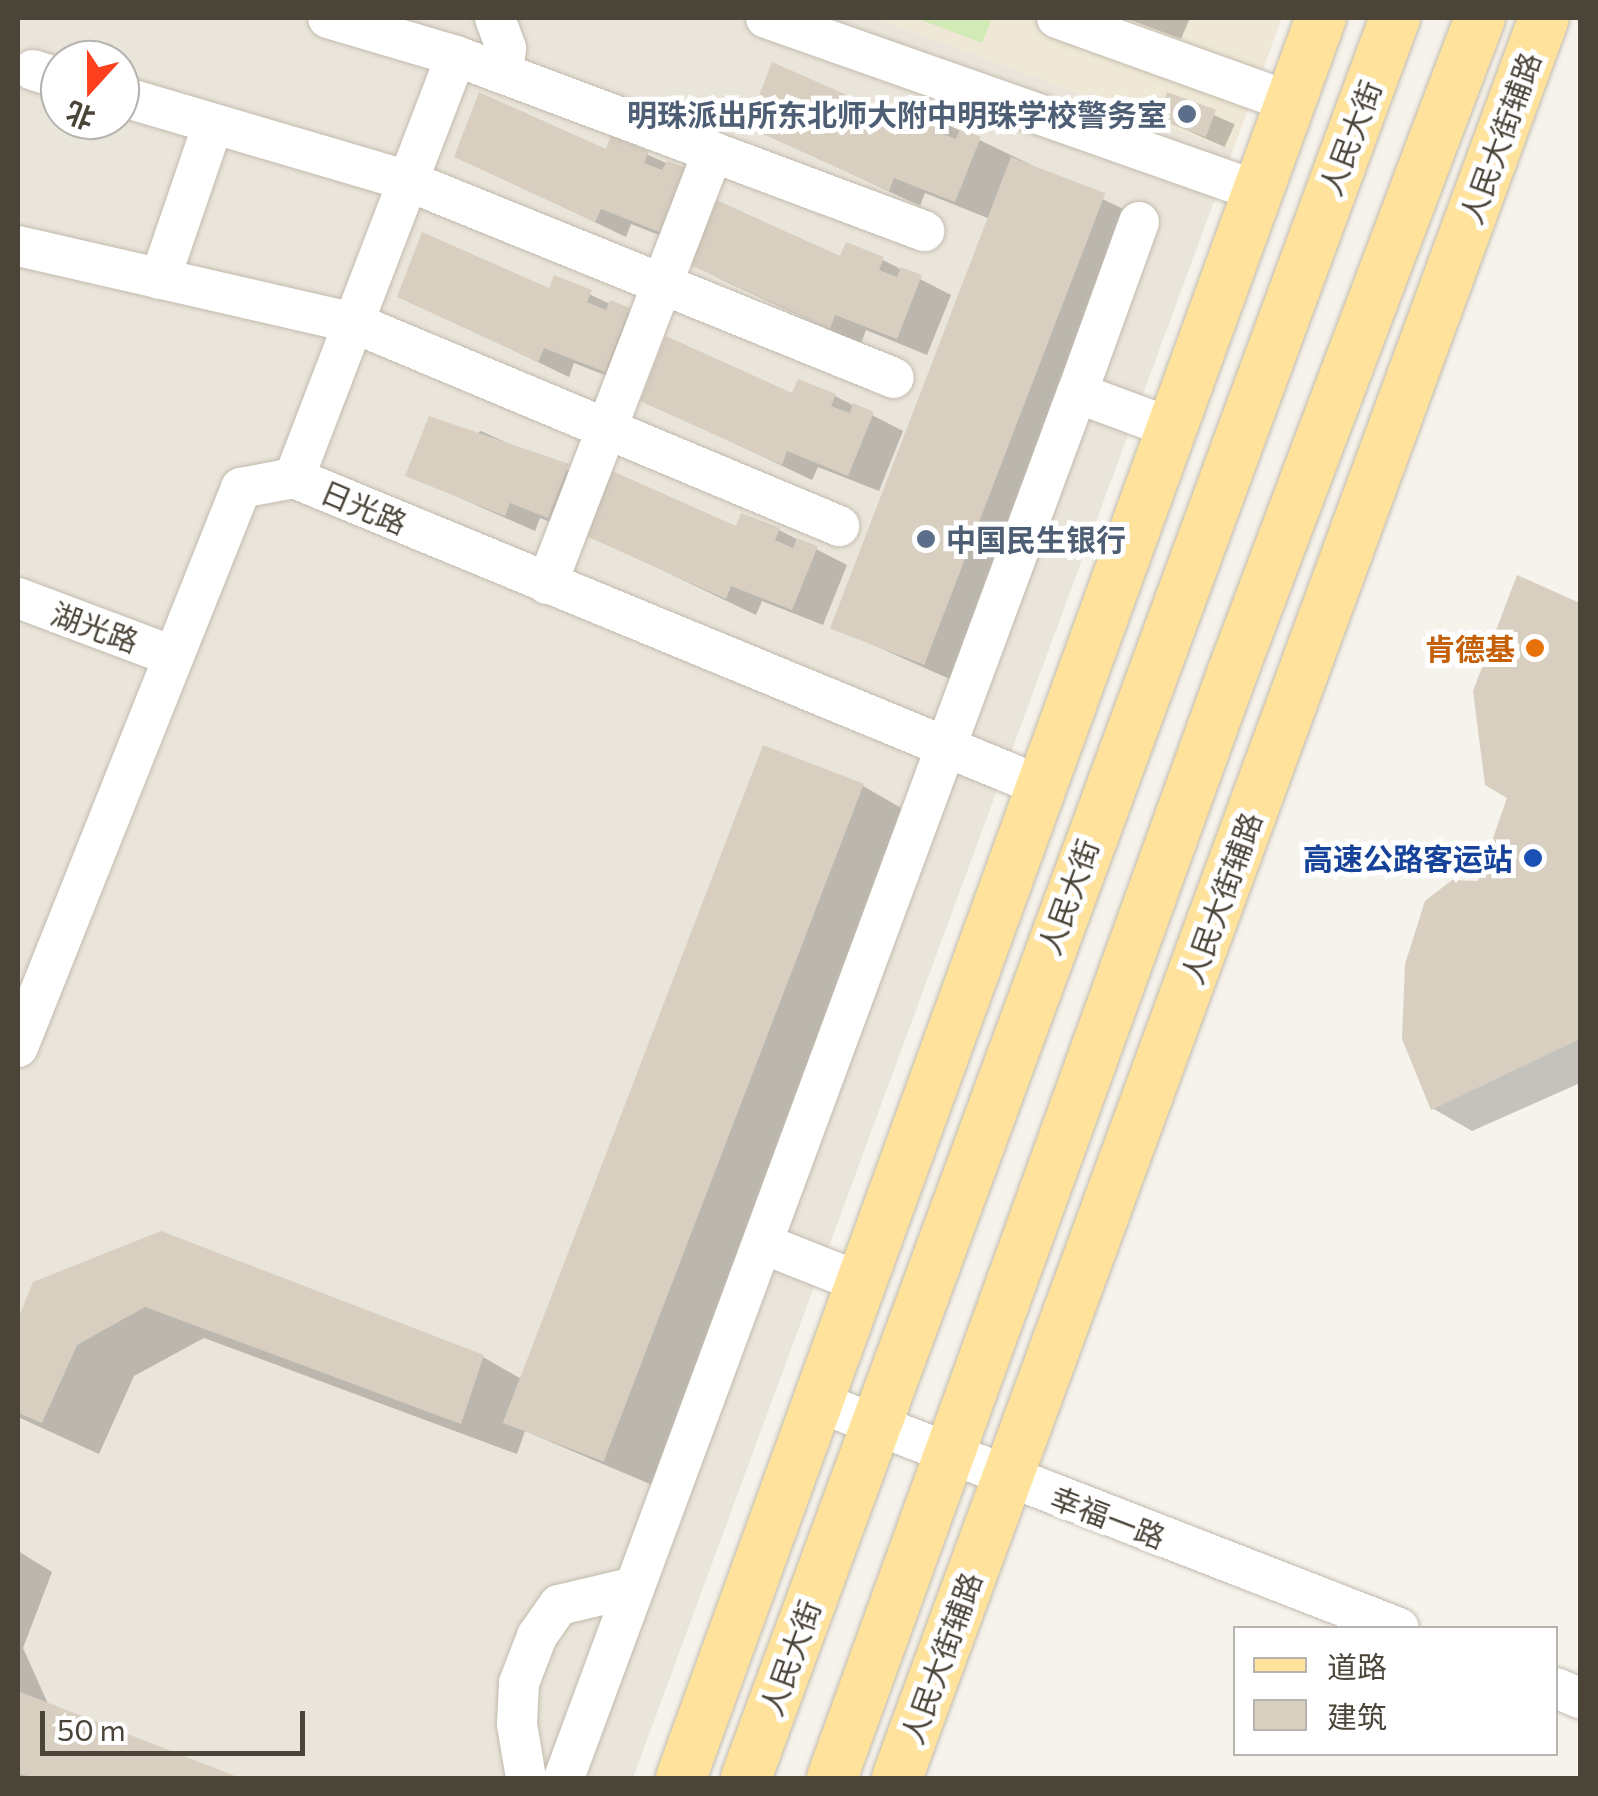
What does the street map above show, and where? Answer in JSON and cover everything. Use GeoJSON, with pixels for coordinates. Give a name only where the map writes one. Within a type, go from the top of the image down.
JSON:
{"type":"FeatureCollection","features":[{"type":"Feature","properties":{"kind":"main road"},"geometry":{"type":"LineString","coordinates":[[681,1778],[1321,18]]}},
{"type":"Feature","properties":{"kind":"main road","name":"人民大街"},"geometry":{"type":"LineString","coordinates":[[746,1778],[1395,18]]}},
{"type":"Feature","properties":{"kind":"main road"},"geometry":{"type":"LineString","coordinates":[[832,1778],[953,1454],[1233,672],[1480,18]]}},
{"type":"Feature","properties":{"kind":"main road","name":"人民大街辅路"},"geometry":{"type":"LineString","coordinates":[[897,1778],[1544,18]]}},
{"type":"Feature","properties":{"kind":"street"},"geometry":{"type":"LineString","coordinates":[[328,18],[417,30],[456,56],[924,231]]}},
{"type":"Feature","properties":{"kind":"street"},"geometry":{"type":"LineString","coordinates":[[495,18],[506,48],[503,74]]}},
{"type":"Feature","properties":{"kind":"street"},"geometry":{"type":"LineString","coordinates":[[766,18],[1257,191]]}},
{"type":"Feature","properties":{"kind":"street"},"geometry":{"type":"LineString","coordinates":[[1056,18],[1290,102]]}},
{"type":"Feature","properties":{"kind":"street"},"geometry":{"type":"LineString","coordinates":[[294,478],[456,56]]}},
{"type":"Feature","properties":{"kind":"street"},"geometry":{"type":"LineString","coordinates":[[140,102],[408,181],[894,378]]}},
{"type":"Feature","properties":{"kind":"street"},"geometry":{"type":"LineString","coordinates":[[160,279],[212,124]]}},
{"type":"Feature","properties":{"kind":"street"},"geometry":{"type":"LineString","coordinates":[[547,584],[713,152]]}},
{"type":"Feature","properties":{"kind":"street"},"geometry":{"type":"LineString","coordinates":[[564,1778],[766,1246],[1139,222]]}},
{"type":"Feature","properties":{"kind":"street"},"geometry":{"type":"LineString","coordinates":[[18,246],[354,323],[839,526]]}},
{"type":"Feature","properties":{"kind":"street"},"geometry":{"type":"LineString","coordinates":[[1076,393],[1169,428]]}},
{"type":"Feature","properties":{"kind":"street","name":"日光路"},"geometry":{"type":"LineString","coordinates":[[18,1046],[240,488],[294,478],[1041,786]]}},
{"type":"Feature","properties":{"kind":"street","name":"湖光路"},"geometry":{"type":"LineString","coordinates":[[18,598],[172,656]]}},
{"type":"Feature","properties":{"kind":"street"},"geometry":{"type":"LineString","coordinates":[[766,1246],[862,1283]]}},
{"type":"Feature","properties":{"kind":"street","name":"幸福一路"},"geometry":{"type":"LineString","coordinates":[[818,1402],[953,1454],[1008,1480],[1394,1626]]}},
{"type":"Feature","properties":{"kind":"street"},"geometry":{"type":"LineString","coordinates":[[526,1778],[517,1724],[519,1683],[537,1636],[559,1605],[635,1587]]}},
{"type":"Feature","properties":{"kind":"shaded area"},"geometry":{"type":"Polygon","coordinates":[[[18,18],[875,18],[1233,150],[633,1778],[18,1778],[18,18]]]}},
{"type":"Feature","properties":{"kind":"shaded area"},"geometry":{"type":"Polygon","coordinates":[[[875,18],[1282,18],[1233,150],[875,18]]]}},
{"type":"Feature","properties":{"kind":"green space"},"geometry":{"type":"Polygon","coordinates":[[[916,18],[992,18],[982,43],[916,18]]]}},
{"type":"Feature","properties":{"kind":"building"},"geometry":{"type":"Polygon","coordinates":[[[772,62],[899,118],[905,105],[943,120],[938,132],[956,139],[960,129],[981,137],[955,202],[894,178],[889,191],[747,127],[772,62]]]}},
{"type":"Feature","properties":{"kind":"building"},"geometry":{"type":"Polygon","coordinates":[[[479,92],[606,149],[611,135],[649,151],[644,163],[662,170],[667,161],[687,168],[662,233],[601,209],[595,222],[454,157],[479,92]]]}},
{"type":"Feature","properties":{"kind":"building","name":"明珠派出所东北师大附中明珠学校警务室"},"geometry":{"type":"Polygon","coordinates":[[[1167,92],[1216,110],[1206,137],[1157,119],[1167,92]]]}},
{"type":"Feature","properties":{"kind":"building"},"geometry":{"type":"Polygon","coordinates":[[[1011,157],[1105,193],[924,665],[830,628],[1011,157]]]}},
{"type":"Feature","properties":{"kind":"building"},"geometry":{"type":"Polygon","coordinates":[[[714,199],[840,256],[846,242],[884,257],[879,270],[897,277],[901,267],[922,275],[897,339],[835,315],[830,329],[688,264],[714,199]]]}},
{"type":"Feature","properties":{"kind":"building"},"geometry":{"type":"Polygon","coordinates":[[[422,232],[549,288],[554,275],[592,290],[587,302],[606,310],[610,300],[630,308],[605,372],[544,348],[538,362],[397,297],[422,232]]]}},
{"type":"Feature","properties":{"kind":"building"},"geometry":{"type":"Polygon","coordinates":[[[666,336],[792,393],[798,379],[836,394],[831,406],[850,413],[853,403],[874,412],[848,476],[787,451],[782,465],[640,401],[666,336]]]}},
{"type":"Feature","properties":{"kind":"building"},"geometry":{"type":"Polygon","coordinates":[[[429,416],[569,464],[548,518],[510,503],[505,516],[405,476],[429,416]]]}},
{"type":"Feature","properties":{"kind":"building"},"geometry":{"type":"Polygon","coordinates":[[[610,470],[736,526],[741,513],[780,528],[775,540],[793,548],[797,538],[818,546],[792,610],[731,586],[726,599],[584,535],[610,470]]]}},
{"type":"Feature","properties":{"kind":"building","name":"高速公路客运站"},"geometry":{"type":"Polygon","coordinates":[[[1517,575],[1580,603],[1580,1039],[1431,1110],[1402,1039],[1405,964],[1425,901],[1452,880],[1478,881],[1507,798],[1485,785],[1473,691],[1517,575]]]}},
{"type":"Feature","properties":{"kind":"building"},"geometry":{"type":"Polygon","coordinates":[[[763,745],[864,784],[604,1461],[503,1423],[763,745]]]}},
{"type":"Feature","properties":{"kind":"building"},"geometry":{"type":"Polygon","coordinates":[[[161,1231],[484,1355],[461,1424],[145,1307],[77,1345],[42,1423],[18,1413],[18,1319],[33,1282],[161,1231]]]}},
{"type":"Feature","properties":{"kind":"building"},"geometry":{"type":"Polygon","coordinates":[[[18,1691],[240,1778],[33,1778],[18,1773],[18,1691]]]}},
{"type":"Feature","properties":{"kind":"place","name":"明珠派出所东北师大附中明珠学校警务室"},"geometry":{"type":"Point","coordinates":[1187,114]}},
{"type":"Feature","properties":{"kind":"place","name":"中国民生银行"},"geometry":{"type":"Point","coordinates":[926,539]}},
{"type":"Feature","properties":{"kind":"place","name":"肯德基"},"geometry":{"type":"Point","coordinates":[1535,648]}},
{"type":"Feature","properties":{"kind":"place","name":"高速公路客运站"},"geometry":{"type":"Point","coordinates":[1533,858]}}]}
